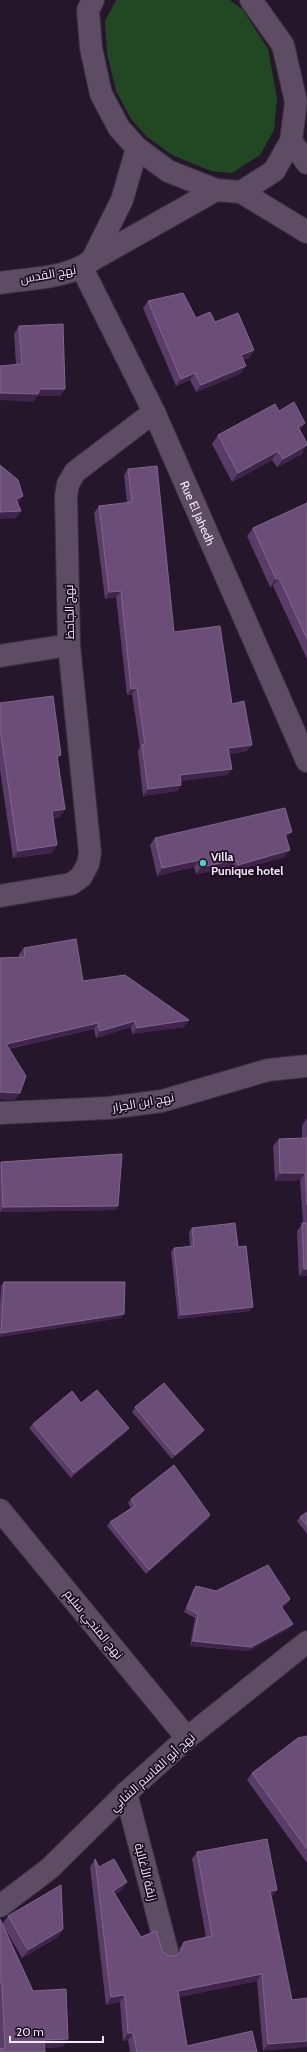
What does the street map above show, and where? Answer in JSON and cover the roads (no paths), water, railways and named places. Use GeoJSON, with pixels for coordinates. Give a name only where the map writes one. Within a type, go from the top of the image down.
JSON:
{"type":"FeatureCollection","features":[{"type":"Feature","properties":{"kind":"street"},"geometry":{"type":"LineString","coordinates":[[241,192],[274,171],[291,141],[296,102],[283,45],[251,0]]}},
{"type":"Feature","properties":{"kind":"street"},"geometry":{"type":"LineString","coordinates":[[88,3],[91,48],[101,94],[119,128],[137,148],[168,171],[216,190],[241,192],[307,232]]}},
{"type":"Feature","properties":{"kind":"street"},"geometry":{"type":"LineString","coordinates":[[291,141],[307,163]]}},
{"type":"Feature","properties":{"kind":"street"},"geometry":{"type":"LineString","coordinates":[[87,264],[122,200],[137,148]]}},
{"type":"Feature","properties":{"kind":"street","name":"نهج القدس"},"geometry":{"type":"LineString","coordinates":[[0,283],[67,272],[87,264],[216,190]]}},
{"type":"Feature","properties":{"kind":"street","name":"Rue El Jahedh"},"geometry":{"type":"LineString","coordinates":[[87,264],[154,412],[307,761]]}},
{"type":"Feature","properties":{"kind":"street","name":"نهج الجاحظ"},"geometry":{"type":"LineString","coordinates":[[0,896],[72,884],[81,877],[88,864],[90,853],[70,646],[66,496],[68,484],[75,472],[154,412]]}},
{"type":"Feature","properties":{"kind":"street"},"geometry":{"type":"LineString","coordinates":[[0,656],[70,646]]}},
{"type":"Feature","properties":{"kind":"street","name":"نهج ابن الجزار"},"geometry":{"type":"LineString","coordinates":[[0,1113],[108,1108],[162,1101],[268,1070],[307,1066]]}},
{"type":"Feature","properties":{"kind":"street","name":"نهج المنجي سليم"},"geometry":{"type":"LineString","coordinates":[[0,1510],[187,1738]]}},
{"type":"Feature","properties":{"kind":"street","name":"نهج أبو القاسم الشابي"},"geometry":{"type":"LineString","coordinates":[[0,1906],[49,1869],[126,1793],[187,1738],[307,1642]]}},
{"type":"Feature","properties":{"kind":"street","name":"زنقة الأغالبة"},"geometry":{"type":"LineString","coordinates":[[126,1793],[166,1951]]}},
{"type":"Feature","properties":{"kind":"place","name":"Villa Punique hotel"},"geometry":{"type":"Point","coordinates":[203,863]}}]}
